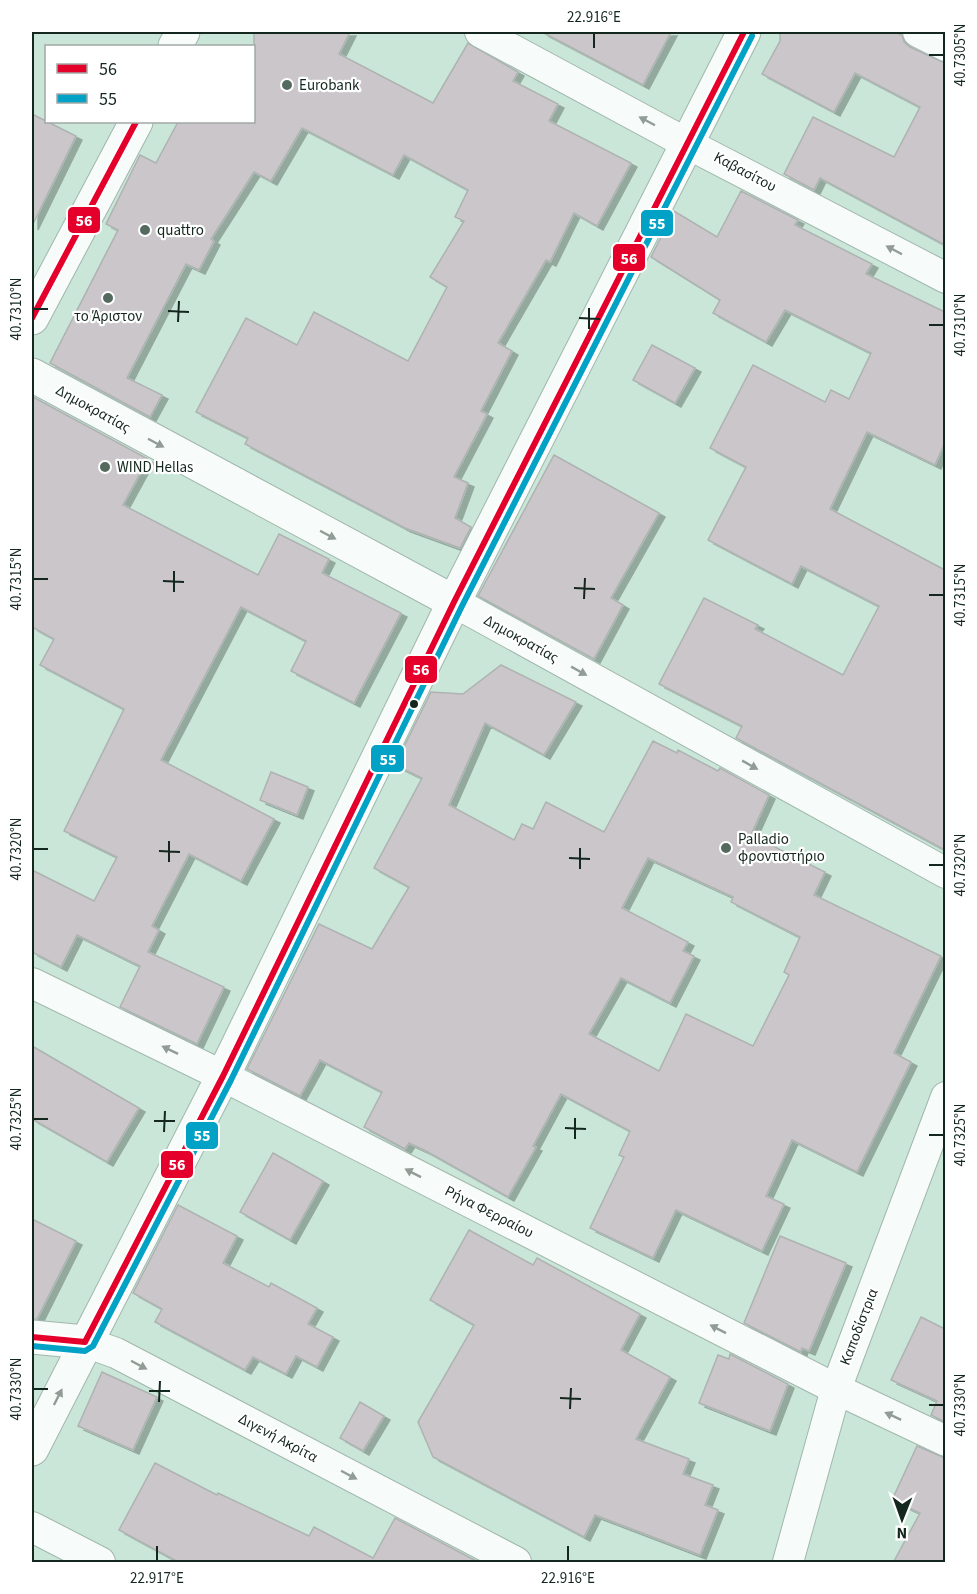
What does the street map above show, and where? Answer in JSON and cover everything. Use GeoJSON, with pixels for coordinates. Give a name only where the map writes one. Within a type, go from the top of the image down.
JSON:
{"type":"FeatureCollection","features":[{"type":"Feature","properties":{"kind":"street","name":"Καβασίτου"},"geometry":{"type":"LineString","coordinates":[[480,32],[945,278]]}},
{"type":"Feature","properties":{"kind":"street"},"geometry":{"type":"LineString","coordinates":[[32,1449],[223,1076],[454,603],[744,32]]}},
{"type":"Feature","properties":{"kind":"street"},"geometry":{"type":"LineString","coordinates":[[918,32],[945,46]]}},
{"type":"Feature","properties":{"kind":"street"},"geometry":{"type":"LineString","coordinates":[[32,318],[135,123]]}},
{"type":"Feature","properties":{"kind":"street","name":"Δημοκρατίας"},"geometry":{"type":"LineString","coordinates":[[32,375],[454,603],[945,873]]}},
{"type":"Feature","properties":{"kind":"street","name":"Ρήγα Φερραίου"},"geometry":{"type":"LineString","coordinates":[[32,983],[223,1076],[836,1389],[945,1441]]}},
{"type":"Feature","properties":{"kind":"street","name":"Καποδίστρια"},"geometry":{"type":"LineString","coordinates":[[788,1563],[836,1389],[938,1143],[945,1097]]}},
{"type":"Feature","properties":{"kind":"street","name":"Διγενή Ακρίτα"},"geometry":{"type":"LineString","coordinates":[[32,1337],[85,1342],[116,1353],[516,1563]]}},
{"type":"Feature","properties":{"kind":"street"},"geometry":{"type":"LineString","coordinates":[[32,1527],[100,1563]]}},
{"type":"Feature","properties":{"kind":"building"},"geometry":{"type":"Polygon","coordinates":[[[254,32],[350,32],[339,54],[433,103],[468,43],[518,72],[513,81],[558,104],[549,121],[631,163],[597,226],[574,213],[550,262],[546,260],[498,343],[512,351],[481,411],[487,414],[454,477],[468,483],[455,518],[471,527],[460,548],[405,528],[245,444],[248,438],[196,412],[246,318],[297,345],[314,312],[408,361],[447,287],[430,277],[464,221],[455,217],[468,190],[404,155],[393,175],[302,128],[271,181],[254,172],[211,239],[214,241],[199,270],[186,264],[127,378],[162,395],[150,417],[50,363],[118,230],[106,224],[140,155],[156,163],[177,123],[255,123],[254,32]]]}},
{"type":"Feature","properties":{"kind":"building"},"geometry":{"type":"Polygon","coordinates":[[[542,32],[671,32],[643,85],[542,32]]]}},
{"type":"Feature","properties":{"kind":"building"},"geometry":{"type":"Polygon","coordinates":[[[780,32],[894,32],[902,35],[904,42],[910,47],[945,63],[945,245],[820,178],[814,190],[784,174],[813,117],[894,157],[920,107],[855,73],[834,112],[762,74],[780,41],[780,32]]]}},
{"type":"Feature","properties":{"kind":"building"},"geometry":{"type":"Polygon","coordinates":[[[32,114],[45,120],[45,123],[50,123],[76,136],[32,226],[32,114]]]}},
{"type":"Feature","properties":{"kind":"building"},"geometry":{"type":"Polygon","coordinates":[[[741,191],[798,220],[795,225],[872,264],[866,274],[945,312],[945,442],[935,465],[867,432],[830,509],[945,570],[945,850],[736,738],[742,726],[659,684],[704,598],[758,625],[755,629],[843,675],[879,606],[801,566],[792,584],[708,540],[746,467],[710,448],[753,365],[825,402],[831,390],[849,399],[871,353],[785,310],[766,342],[713,313],[720,300],[651,257],[674,211],[717,237],[741,191]]]}},
{"type":"Feature","properties":{"kind":"building"},"geometry":{"type":"Polygon","coordinates":[[[652,345],[695,368],[675,403],[633,380],[652,345]]]}},
{"type":"Feature","properties":{"kind":"building"},"geometry":{"type":"Polygon","coordinates":[[[33,397],[148,459],[123,505],[258,575],[279,534],[329,559],[322,573],[401,613],[354,703],[291,671],[306,641],[241,607],[161,760],[274,819],[241,881],[189,854],[152,926],[159,930],[148,952],[224,987],[197,1044],[120,1007],[140,966],[77,935],[61,967],[32,952],[32,870],[94,901],[117,857],[64,831],[124,709],[40,665],[54,639],[32,627],[33,397]]]}},
{"type":"Feature","properties":{"kind":"building"},"geometry":{"type":"Polygon","coordinates":[[[554,455],[659,513],[611,598],[623,605],[594,659],[478,596],[554,455]]]}},
{"type":"Feature","properties":{"kind":"building"},"geometry":{"type":"Polygon","coordinates":[[[501,665],[576,702],[544,755],[485,723],[449,805],[514,840],[522,824],[533,829],[546,802],[604,832],[653,741],[677,753],[678,750],[718,771],[720,768],[769,795],[751,835],[825,872],[814,895],[941,956],[894,1053],[911,1062],[857,1172],[792,1140],[766,1196],[784,1204],[762,1251],[676,1210],[653,1258],[590,1228],[624,1157],[619,1155],[630,1131],[561,1094],[533,1146],[536,1147],[508,1197],[426,1151],[409,1143],[405,1149],[364,1127],[382,1092],[320,1060],[300,1096],[247,1069],[319,924],[372,949],[409,887],[374,868],[422,778],[395,765],[431,692],[463,694],[501,665]],[[648,858],[622,908],[688,942],[683,951],[694,956],[670,1003],[621,978],[589,1034],[659,1071],[686,1014],[753,1046],[789,975],[784,972],[800,937],[731,902],[733,897],[648,858]]]}},
{"type":"Feature","properties":{"kind":"building"},"geometry":{"type":"Polygon","coordinates":[[[271,772],[308,787],[297,815],[260,800],[271,772]]]}},
{"type":"Feature","properties":{"kind":"building"},"geometry":{"type":"Polygon","coordinates":[[[32,1046],[139,1108],[107,1162],[32,1119],[32,1046]]]}},
{"type":"Feature","properties":{"kind":"building"},"geometry":{"type":"Polygon","coordinates":[[[273,1153],[323,1181],[290,1240],[240,1212],[273,1153]]]}},
{"type":"Feature","properties":{"kind":"building"},"geometry":{"type":"Polygon","coordinates":[[[178,1205],[237,1236],[223,1263],[269,1287],[271,1283],[317,1308],[308,1324],[333,1337],[317,1367],[296,1356],[286,1374],[253,1357],[245,1370],[155,1322],[162,1309],[133,1293],[178,1205]]]}},
{"type":"Feature","properties":{"kind":"building"},"geometry":{"type":"Polygon","coordinates":[[[32,1219],[76,1241],[37,1319],[32,1319],[32,1219]]]}},
{"type":"Feature","properties":{"kind":"building"},"geometry":{"type":"Polygon","coordinates":[[[469,1230],[533,1265],[537,1258],[640,1314],[621,1350],[670,1377],[636,1439],[689,1459],[683,1474],[713,1485],[705,1505],[718,1510],[700,1555],[595,1515],[584,1537],[433,1457],[418,1422],[474,1325],[430,1300],[469,1230]]]}},
{"type":"Feature","properties":{"kind":"building"},"geometry":{"type":"Polygon","coordinates":[[[780,1236],[846,1263],[809,1351],[802,1348],[801,1352],[744,1323],[780,1236]]]}},
{"type":"Feature","properties":{"kind":"building"},"geometry":{"type":"Polygon","coordinates":[[[921,1317],[945,1329],[945,1422],[931,1415],[937,1401],[891,1380],[921,1317]]]}},
{"type":"Feature","properties":{"kind":"building"},"geometry":{"type":"Polygon","coordinates":[[[730,1354],[788,1384],[770,1431],[699,1403],[718,1355],[729,1359],[730,1354]]]}},
{"type":"Feature","properties":{"kind":"building"},"geometry":{"type":"Polygon","coordinates":[[[102,1372],[157,1397],[133,1450],[78,1426],[102,1372]]]}},
{"type":"Feature","properties":{"kind":"building"},"geometry":{"type":"Polygon","coordinates":[[[360,1402],[384,1416],[363,1451],[340,1438],[360,1402]]]}},
{"type":"Feature","properties":{"kind":"building"},"geometry":{"type":"Polygon","coordinates":[[[917,1446],[945,1458],[945,1563],[893,1563],[920,1513],[892,1500],[917,1446]]]}},
{"type":"Feature","properties":{"kind":"building"},"geometry":{"type":"Polygon","coordinates":[[[155,1463],[217,1495],[218,1493],[309,1536],[314,1527],[373,1558],[395,1518],[480,1563],[180,1563],[119,1530],[155,1463]]]}},
{"type":"Feature","properties":{"kind":"transit line","name":"56"},"geometry":{"type":"LineString","coordinates":[[32,1337],[85,1342],[223,1076],[454,602],[744,32]]}},
{"type":"Feature","properties":{"kind":"transit line","name":"55"},"geometry":{"type":"LineString","coordinates":[[32,1346],[85,1351],[93,1346],[231,1080],[462,606],[752,36]]}},
{"type":"Feature","properties":{"kind":"transit line","name":"56"},"geometry":{"type":"LineString","coordinates":[[32,318],[135,123]]}},
{"type":"Feature","properties":{"kind":"place","name":"Eurobank"},"geometry":{"type":"Point","coordinates":[287,85]}},
{"type":"Feature","properties":{"kind":"place","name":"quattro"},"geometry":{"type":"Point","coordinates":[145,230]}},
{"type":"Feature","properties":{"kind":"place","name":"το Άριστον"},"geometry":{"type":"Point","coordinates":[108,298]}},
{"type":"Feature","properties":{"kind":"place","name":"WIND Hellas"},"geometry":{"type":"Point","coordinates":[105,467]}},
{"type":"Feature","properties":{"kind":"place","name":"Palladio φροντιστήριο"},"geometry":{"type":"Point","coordinates":[726,848]}}]}
